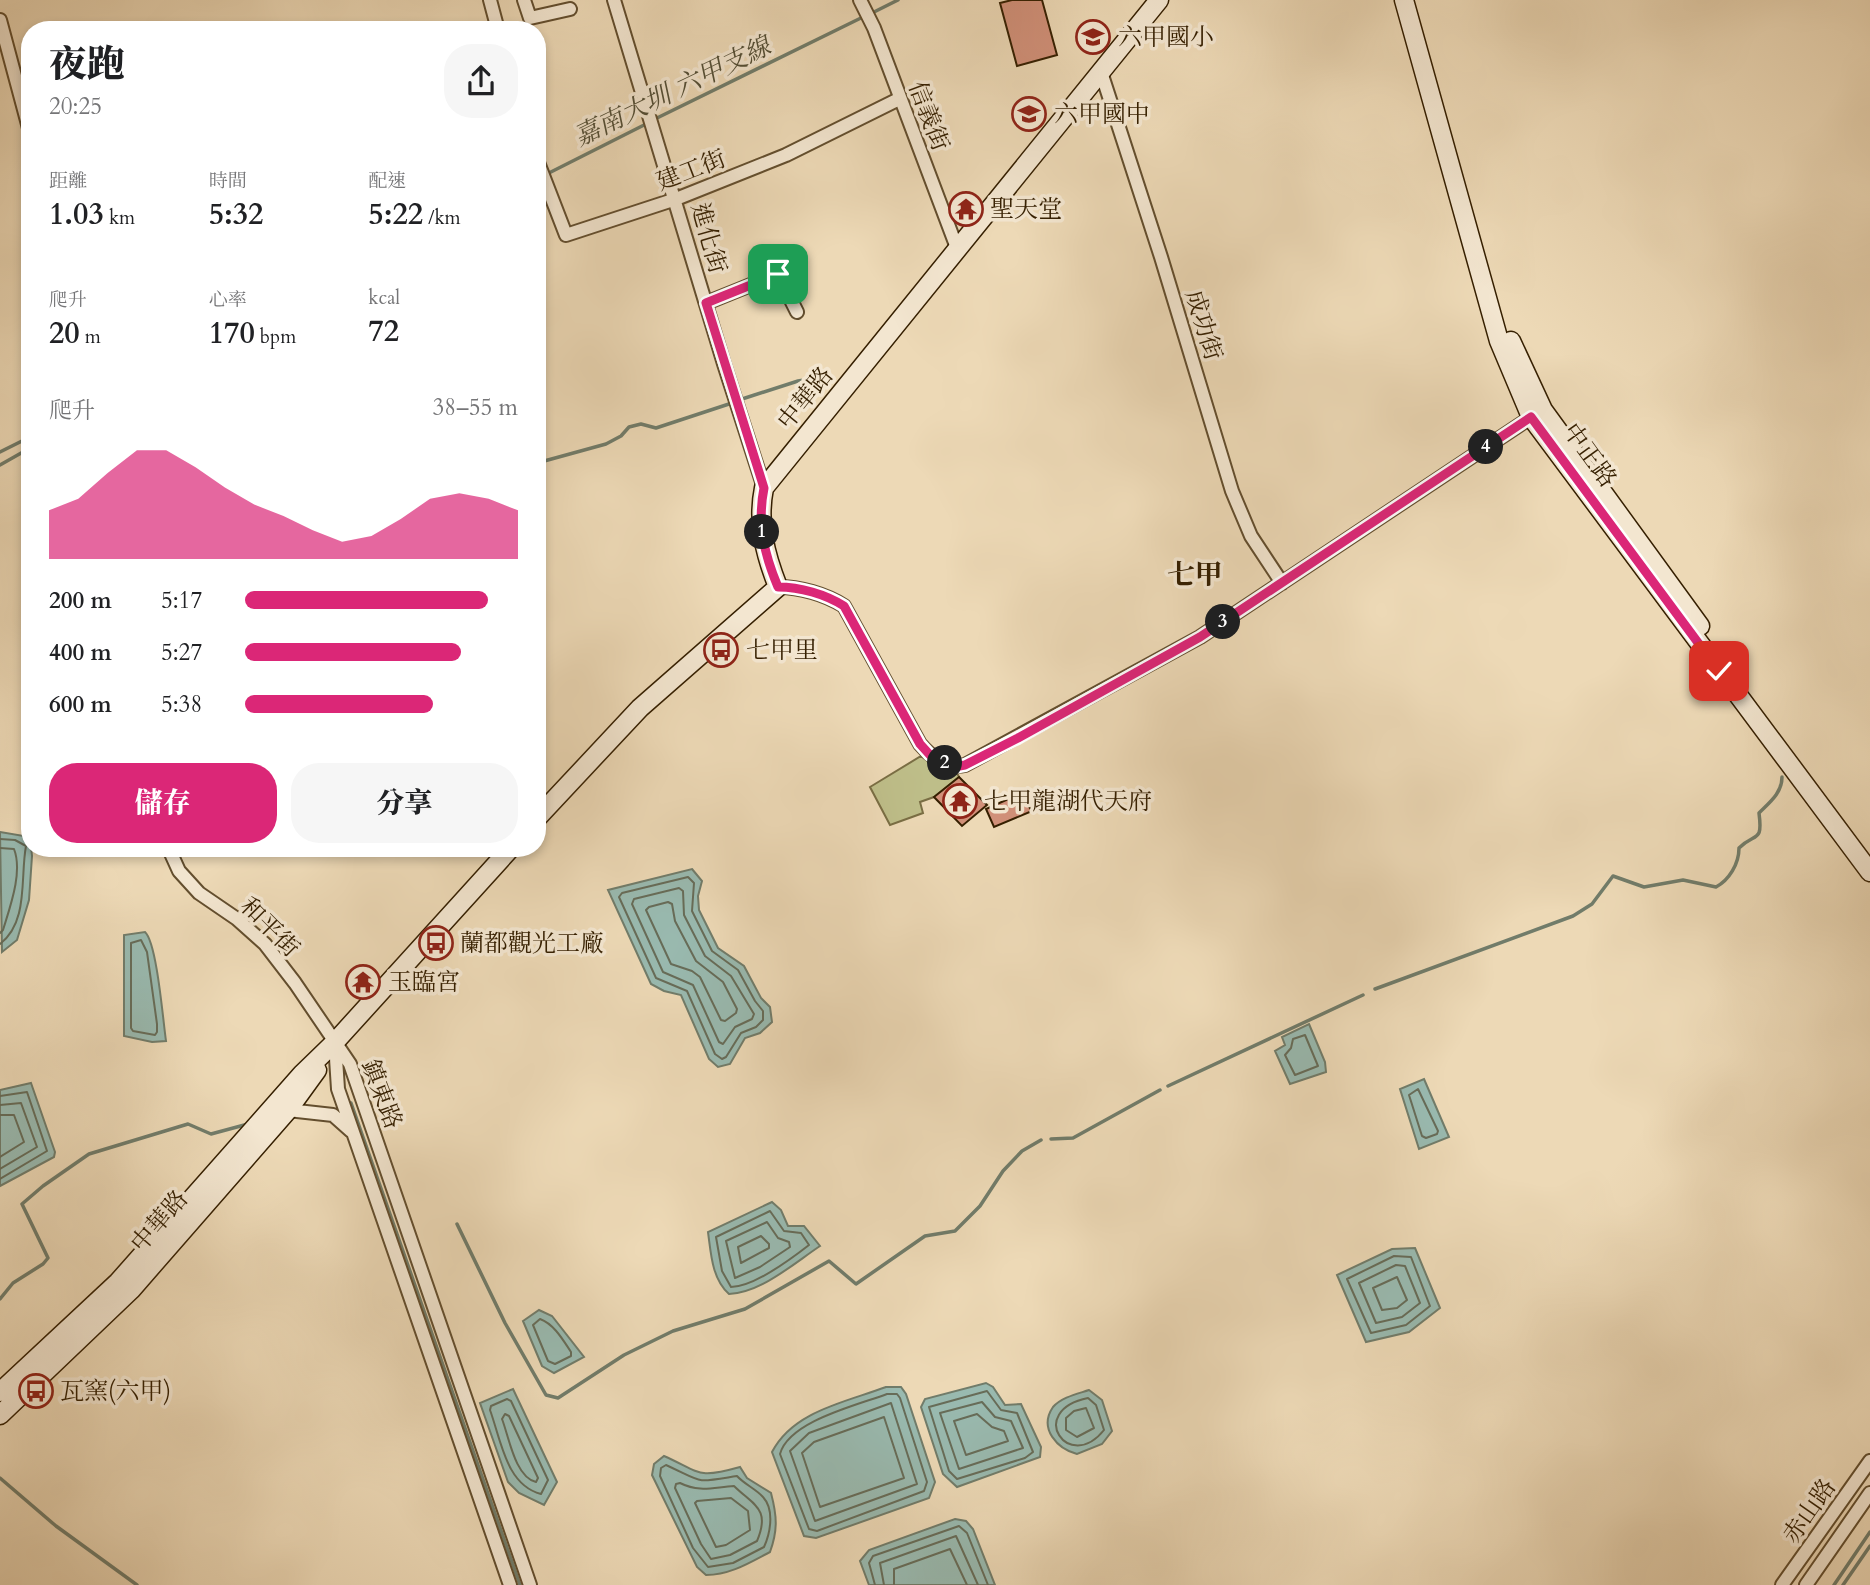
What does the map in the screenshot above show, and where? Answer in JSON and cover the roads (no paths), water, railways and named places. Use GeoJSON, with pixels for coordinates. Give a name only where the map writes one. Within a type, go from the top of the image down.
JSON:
{"type":"FeatureCollection","features":[{"type":"Feature","properties":{"kind":"street"},"geometry":{"type":"LineString","coordinates":[[490,0],[496,21]]}},
{"type":"Feature","properties":{"kind":"street"},"geometry":{"type":"LineString","coordinates":[[524,0],[530,18],[570,9]]}},
{"type":"Feature","properties":{"kind":"street","name":"進化街"},"geometry":{"type":"LineString","coordinates":[[614,0],[764,488]]}},
{"type":"Feature","properties":{"kind":"street","name":"信義街"},"geometry":{"type":"LineString","coordinates":[[860,0],[874,28],[957,248]]}},
{"type":"Feature","properties":{"kind":"street","name":"中華路"},"geometry":{"type":"LineString","coordinates":[[764,488],[1159,0]]}},
{"type":"Feature","properties":{"kind":"street","name":"中正路"},"geometry":{"type":"LineString","coordinates":[[1404,0],[1499,341],[1537,414],[1870,872]]}},
{"type":"Feature","properties":{"kind":"street","name":"中正路"},"geometry":{"type":"LineString","coordinates":[[1415,0],[1509,337],[1537,414],[1870,853]]}},
{"type":"Feature","properties":{"kind":"street"},"geometry":{"type":"LineString","coordinates":[[0,20],[21,98]]}},
{"type":"Feature","properties":{"kind":"street","name":"成功街"},"geometry":{"type":"LineString","coordinates":[[1101,72],[1168,280],[1231,491],[1251,536],[1282,583]]}},
{"type":"Feature","properties":{"kind":"street","name":"建工街"},"geometry":{"type":"LineString","coordinates":[[546,184],[566,235],[676,199],[786,155],[899,99]]}},
{"type":"Feature","properties":{"kind":"street"},"geometry":{"type":"LineString","coordinates":[[706,303],[778,274],[797,312]]}},
{"type":"Feature","properties":{"kind":"street"},"geometry":{"type":"LineString","coordinates":[[546,808],[640,708],[778,587],[793,587],[834,599],[844,606],[920,744],[930,755],[954,767],[965,765],[1169,656],[1537,414]]}},
{"type":"Feature","properties":{"kind":"street"},"geometry":{"type":"LineString","coordinates":[[764,488],[760,509],[761,526],[769,565],[778,587]]}},
{"type":"Feature","properties":{"kind":"street","name":"和平街"},"geometry":{"type":"LineString","coordinates":[[173,857],[179,871],[199,893],[237,919],[265,944],[335,1042]]}},
{"type":"Feature","properties":{"kind":"street","name":"中華路"},"geometry":{"type":"LineString","coordinates":[[0,1392],[118,1282],[302,1074],[335,1042],[503,857]]}},
{"type":"Feature","properties":{"kind":"street","name":"中華路"},"geometry":{"type":"LineString","coordinates":[[0,1415],[131,1290],[288,1110],[311,1081],[335,1042]]}},
{"type":"Feature","properties":{"kind":"street","name":"鎮東路"},"geometry":{"type":"LineString","coordinates":[[335,1042],[338,1089],[510,1585]]}},
{"type":"Feature","properties":{"kind":"street","name":"鎮東路"},"geometry":{"type":"LineString","coordinates":[[335,1042],[351,1064],[530,1585]]}},
{"type":"Feature","properties":{"kind":"street"},"geometry":{"type":"LineString","coordinates":[[288,1110],[333,1115],[352,1132]]}},
{"type":"Feature","properties":{"kind":"street","name":"赤山路"},"geometry":{"type":"LineString","coordinates":[[1782,1585],[1870,1461]]}},
{"type":"Feature","properties":{"kind":"street","name":"赤山路"},"geometry":{"type":"LineString","coordinates":[[1806,1585],[1870,1493]]}},
{"type":"Feature","properties":{"kind":"water"},"geometry":{"type":"Polygon","coordinates":[[[0,832],[21,836],[21,857],[32,857],[29,900],[17,940],[2,952],[0,832]]]}},
{"type":"Feature","properties":{"kind":"water"},"geometry":{"type":"Polygon","coordinates":[[[692,869],[702,881],[698,896],[699,910],[718,948],[744,966],[761,998],[770,1007],[772,1022],[760,1033],[745,1038],[730,1064],[718,1067],[709,1059],[681,995],[651,984],[608,890],[692,869]]]}},
{"type":"Feature","properties":{"kind":"water"},"geometry":{"type":"Polygon","coordinates":[[[145,932],[156,966],[166,1041],[152,1042],[124,1036],[124,935],[145,932]]]}},
{"type":"Feature","properties":{"kind":"water"},"geometry":{"type":"Polygon","coordinates":[[[1309,1024],[1325,1062],[1326,1072],[1290,1084],[1275,1051],[1285,1045],[1282,1037],[1309,1024]]]}},
{"type":"Feature","properties":{"kind":"water"},"geometry":{"type":"Polygon","coordinates":[[[1424,1079],[1449,1137],[1419,1149],[1400,1089],[1424,1079]]]}},
{"type":"Feature","properties":{"kind":"water"},"geometry":{"type":"Polygon","coordinates":[[[31,1083],[55,1152],[54,1157],[0,1186],[0,1090],[31,1083]]]}},
{"type":"Feature","properties":{"kind":"water"},"geometry":{"type":"Polygon","coordinates":[[[772,1202],[781,1210],[788,1226],[804,1226],[820,1246],[765,1283],[729,1294],[716,1274],[708,1232],[772,1202]]]}},
{"type":"Feature","properties":{"kind":"water"},"geometry":{"type":"Polygon","coordinates":[[[1415,1248],[1440,1308],[1409,1332],[1366,1342],[1337,1275],[1392,1249],[1415,1248]]]}},
{"type":"Feature","properties":{"kind":"water"},"geometry":{"type":"Polygon","coordinates":[[[539,1310],[552,1316],[584,1357],[554,1373],[542,1366],[523,1321],[539,1310]]]}},
{"type":"Feature","properties":{"kind":"water"},"geometry":{"type":"Polygon","coordinates":[[[986,1383],[993,1387],[1005,1405],[1021,1404],[1041,1447],[1040,1457],[957,1487],[943,1474],[921,1407],[925,1399],[986,1383]]]}},
{"type":"Feature","properties":{"kind":"water"},"geometry":{"type":"Polygon","coordinates":[[[886,1387],[901,1387],[906,1394],[935,1482],[929,1498],[816,1538],[804,1536],[772,1452],[781,1438],[807,1417],[886,1387]]]}},
{"type":"Feature","properties":{"kind":"water"},"geometry":{"type":"Polygon","coordinates":[[[513,1389],[557,1482],[544,1505],[519,1493],[508,1482],[480,1403],[513,1389]]]}},
{"type":"Feature","properties":{"kind":"water"},"geometry":{"type":"Polygon","coordinates":[[[1089,1390],[1102,1400],[1112,1431],[1102,1444],[1077,1454],[1063,1448],[1052,1437],[1049,1415],[1053,1407],[1061,1401],[1089,1390]]]}},
{"type":"Feature","properties":{"kind":"water"},"geometry":{"type":"Polygon","coordinates":[[[664,1456],[700,1472],[715,1473],[740,1467],[747,1478],[771,1493],[776,1523],[770,1552],[723,1573],[706,1575],[697,1567],[652,1475],[654,1464],[664,1456]]]}},
{"type":"Feature","properties":{"kind":"water"},"geometry":{"type":"Polygon","coordinates":[[[955,1519],[966,1521],[973,1529],[995,1585],[869,1585],[860,1561],[869,1550],[955,1519]]]}},
{"type":"Feature","properties":{"kind":"waterway","name":"嘉南大圳 六甲支線"},"geometry":{"type":"LineString","coordinates":[[872,13],[898,0]]}},
{"type":"Feature","properties":{"kind":"waterway","name":"嘉南大圳 六甲支線"},"geometry":{"type":"LineString","coordinates":[[655,119],[865,16]]}},
{"type":"Feature","properties":{"kind":"waterway","name":"嘉南大圳 六甲支線"},"geometry":{"type":"LineString","coordinates":[[546,174],[648,123]]}},
{"type":"Feature","properties":{"kind":"waterway"},"geometry":{"type":"LineString","coordinates":[[739,400],[798,381],[828,376]]}},
{"type":"Feature","properties":{"kind":"waterway"},"geometry":{"type":"LineString","coordinates":[[546,461],[606,444],[621,436],[629,427],[641,424],[656,428],[732,403]]}},
{"type":"Feature","properties":{"kind":"waterway","name":"嘉南大圳 六甲支線"},"geometry":{"type":"LineString","coordinates":[[0,452],[21,442]]}},
{"type":"Feature","properties":{"kind":"waterway"},"geometry":{"type":"LineString","coordinates":[[0,465],[21,453]]}},
{"type":"Feature","properties":{"kind":"waterway"},"geometry":{"type":"LineString","coordinates":[[1375,989],[1573,916],[1592,904],[1613,876],[1644,887],[1683,880],[1716,887],[1732,871],[1739,848],[1759,833],[1759,813],[1778,793],[1782,777]]}},
{"type":"Feature","properties":{"kind":"waterway"},"geometry":{"type":"LineString","coordinates":[[1168,1086],[1363,995]]}},
{"type":"Feature","properties":{"kind":"waterway"},"geometry":{"type":"LineString","coordinates":[[1051,1139],[1073,1138],[1160,1090]]}},
{"type":"Feature","properties":{"kind":"waterway"},"geometry":{"type":"LineString","coordinates":[[351,1103],[520,1585]]}},
{"type":"Feature","properties":{"kind":"waterway"},"geometry":{"type":"LineString","coordinates":[[0,1299],[13,1283],[48,1258],[22,1204],[43,1186],[89,1154],[188,1124],[211,1134],[248,1124]]}},
{"type":"Feature","properties":{"kind":"waterway"},"geometry":{"type":"LineString","coordinates":[[457,1224],[505,1323],[546,1395],[558,1398],[624,1355],[673,1331],[745,1309],[829,1261],[856,1284],[925,1236],[955,1231],[980,1206],[1003,1171],[1022,1151],[1041,1140]]}},
{"type":"Feature","properties":{"kind":"waterway"},"geometry":{"type":"LineString","coordinates":[[0,1478],[56,1526],[137,1585]]}},
{"type":"Feature","properties":{"kind":"waterway"},"geometry":{"type":"LineString","coordinates":[[1834,1585],[1870,1532]]}},
{"type":"Feature","properties":{"kind":"waterway"},"geometry":{"type":"LineString","coordinates":[[1843,1585],[1870,1546]]}},
{"type":"Feature","properties":{"kind":"place","name":"六甲國小"},"geometry":{"type":"Point","coordinates":[1093,37]}},
{"type":"Feature","properties":{"kind":"place","name":"六甲國中"},"geometry":{"type":"Point","coordinates":[1029,114]}},
{"type":"Feature","properties":{"kind":"place","name":"聖天堂"},"geometry":{"type":"Point","coordinates":[966,209]}},
{"type":"Feature","properties":{"kind":"place","name":"七甲里"},"geometry":{"type":"Point","coordinates":[721,650]}},
{"type":"Feature","properties":{"kind":"place","name":"七甲龍湖代天府"},"geometry":{"type":"Point","coordinates":[960,801]}},
{"type":"Feature","properties":{"kind":"place","name":"蘭都觀光工廠"},"geometry":{"type":"Point","coordinates":[436,943]}},
{"type":"Feature","properties":{"kind":"place","name":"玉臨宮"},"geometry":{"type":"Point","coordinates":[363,982]}},
{"type":"Feature","properties":{"kind":"place","name":"瓦窯(六甲)"},"geometry":{"type":"Point","coordinates":[36,1391]}},
{"type":"Feature","properties":{"kind":"district","name":"七甲"},"geometry":{"type":"Point","coordinates":[1195,574]}}]}
